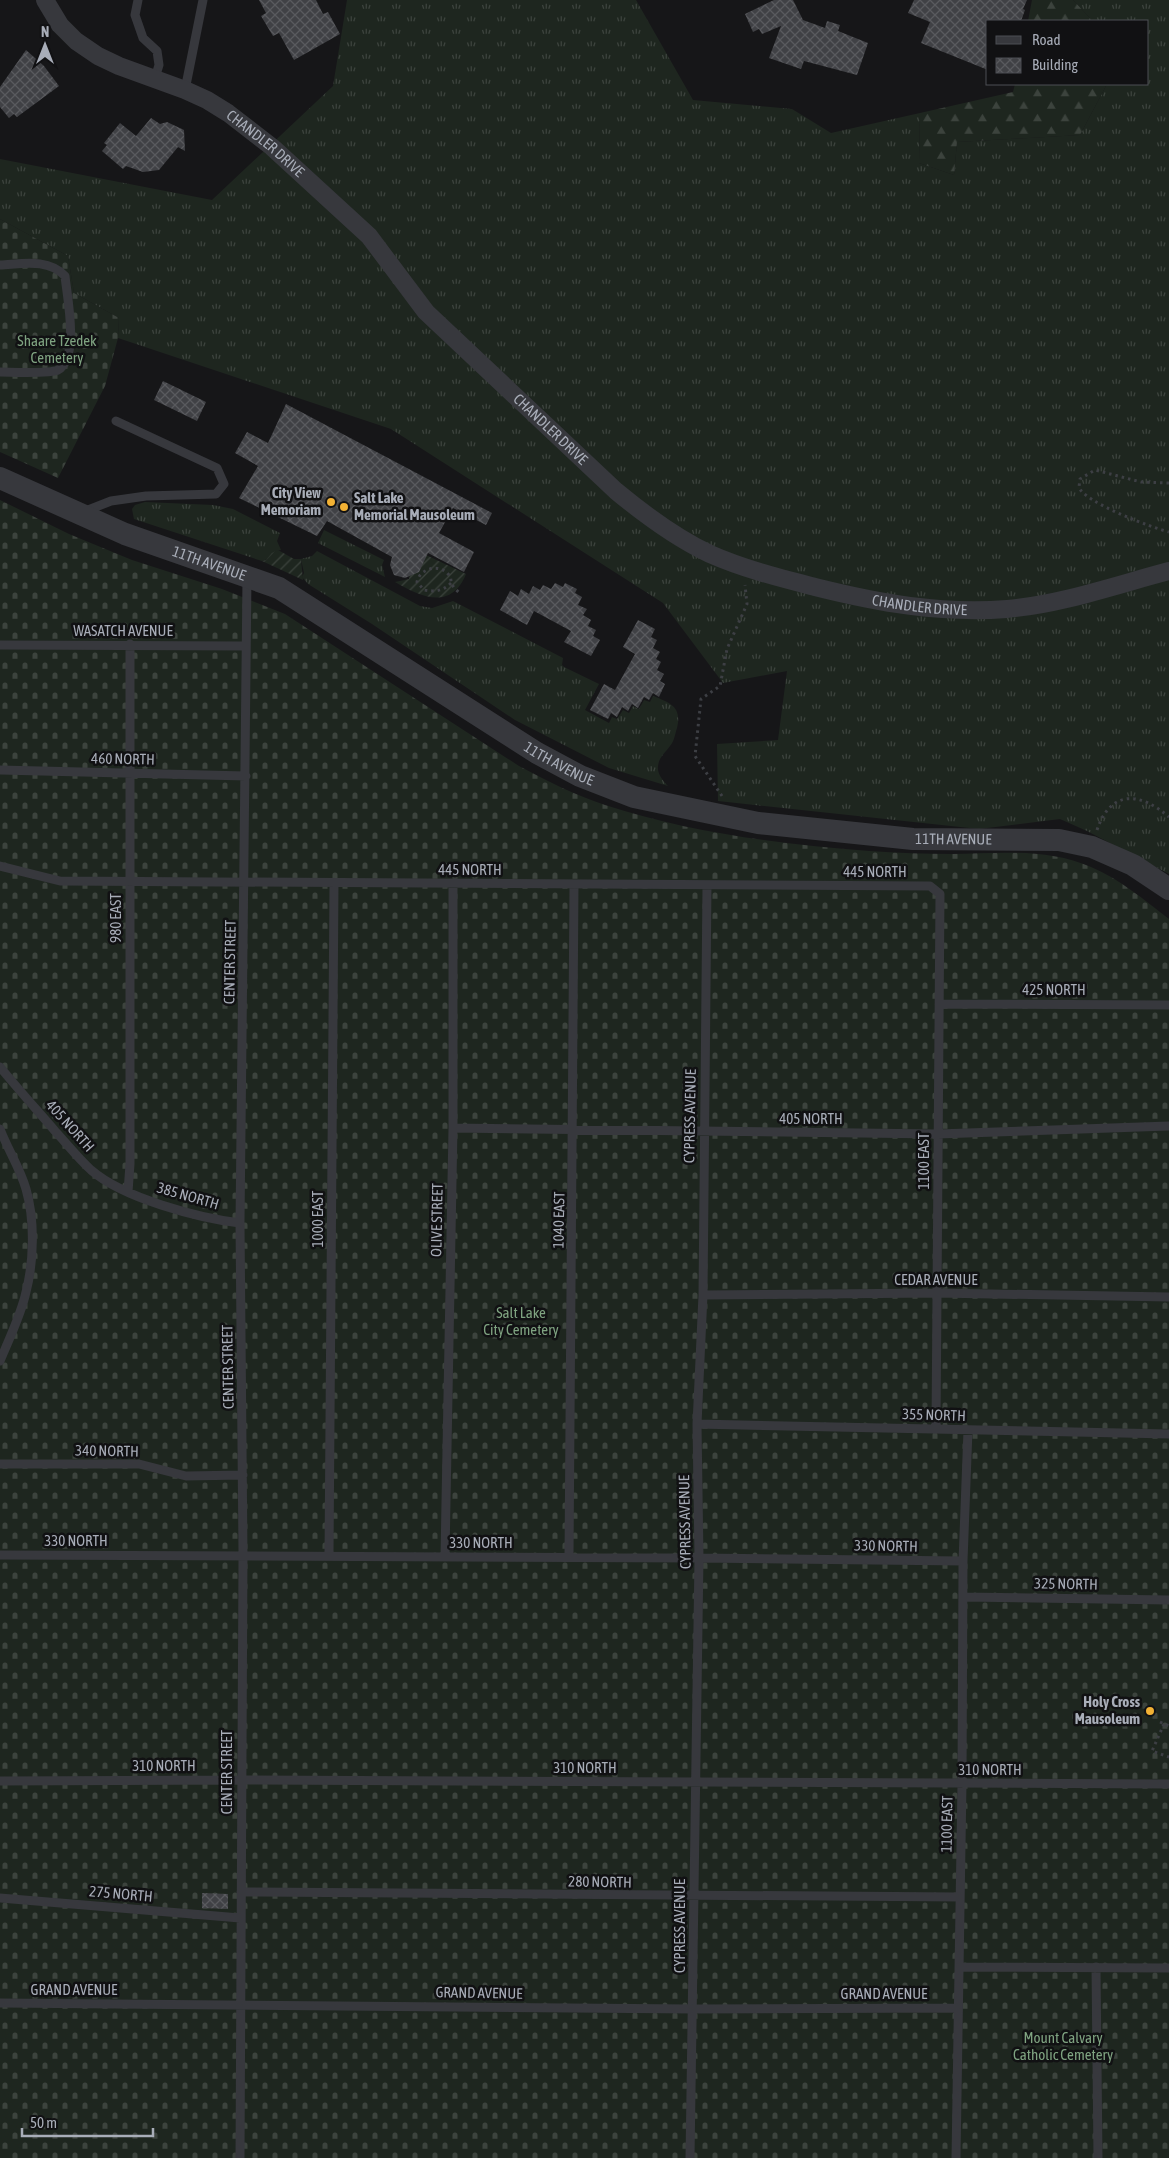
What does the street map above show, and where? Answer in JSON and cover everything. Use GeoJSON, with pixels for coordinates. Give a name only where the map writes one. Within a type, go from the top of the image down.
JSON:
{"type":"FeatureCollection","features":[{"type":"Feature","properties":{"kind":"street","name":"CHANDLER DRIVE"},"geometry":{"type":"LineString","coordinates":[[45,0],[60,25],[76,41],[98,56],[119,66],[186,90],[228,113],[272,147],[369,236],[426,312],[616,491],[672,533],[710,554],[774,577],[876,602],[913,607],[976,610],[1041,603],[1169,570]]}},
{"type":"Feature","properties":{"kind":"street","name":"11TH AVENUE"},"geometry":{"type":"LineString","coordinates":[[0,478],[124,534],[279,588],[537,753],[580,776],[634,797],[736,819],[806,829],[913,839],[1060,840],[1092,847],[1133,865],[1169,889]]}},
{"type":"Feature","properties":{"kind":"lane"},"geometry":{"type":"LineString","coordinates":[[138,0],[135,15],[143,38],[157,51],[159,65],[155,78]]}},
{"type":"Feature","properties":{"kind":"lane"},"geometry":{"type":"LineString","coordinates":[[186,90],[203,0]]}},
{"type":"Feature","properties":{"kind":"lane"},"geometry":{"type":"LineString","coordinates":[[0,265],[42,264],[59,270],[65,276],[71,335],[65,363],[57,371],[0,372]]}},
{"type":"Feature","properties":{"kind":"lane"},"geometry":{"type":"LineString","coordinates":[[79,514],[111,500],[146,496],[216,494],[224,484],[217,468],[116,421]]}},
{"type":"Feature","properties":{"kind":"lane","name":"CENTER STREET"},"geometry":{"type":"LineString","coordinates":[[240,2158],[243,1475],[240,1222],[247,577]]}},
{"type":"Feature","properties":{"kind":"lane","name":"WASATCH AVENUE"},"geometry":{"type":"LineString","coordinates":[[0,645],[130,644],[246,646]]}},
{"type":"Feature","properties":{"kind":"lane","name":"980 EAST"},"geometry":{"type":"LineString","coordinates":[[128,1192],[130,1164],[130,644]]}},
{"type":"Feature","properties":{"kind":"lane","name":"460 NORTH"},"geometry":{"type":"LineString","coordinates":[[0,770],[246,776]]}},
{"type":"Feature","properties":{"kind":"lane","name":"445 NORTH"},"geometry":{"type":"LineString","coordinates":[[0,866],[60,880],[245,883],[930,886],[940,894]]}},
{"type":"Feature","properties":{"kind":"lane","name":"1000 EAST"},"geometry":{"type":"LineString","coordinates":[[329,1556],[334,883]]}},
{"type":"Feature","properties":{"kind":"lane","name":"OLIVE STREET"},"geometry":{"type":"LineString","coordinates":[[445,1556],[453,1128],[453,884]]}},
{"type":"Feature","properties":{"kind":"lane","name":"1040 EAST"},"geometry":{"type":"LineString","coordinates":[[569,1557],[574,884]]}},
{"type":"Feature","properties":{"kind":"lane","name":"CYPRESS AVENUE"},"geometry":{"type":"LineString","coordinates":[[690,2158],[699,1558],[697,1424],[703,1295],[703,1132],[707,885]]}},
{"type":"Feature","properties":{"kind":"lane","name":"1100 EAST"},"geometry":{"type":"LineString","coordinates":[[936,1428],[940,894]]}},
{"type":"Feature","properties":{"kind":"lane","name":"425 NORTH"},"geometry":{"type":"LineString","coordinates":[[939,1004],[1169,1004]]}},
{"type":"Feature","properties":{"kind":"lane","name":"405 NORTH"},"geometry":{"type":"LineString","coordinates":[[0,1067],[91,1170],[106,1182],[128,1192]]}},
{"type":"Feature","properties":{"kind":"lane","name":"405 NORTH"},"geometry":{"type":"LineString","coordinates":[[453,1128],[938,1134],[1169,1126]]}},
{"type":"Feature","properties":{"kind":"lane"},"geometry":{"type":"LineString","coordinates":[[0,1130],[19,1167],[27,1190],[31,1214],[32,1250],[26,1292],[0,1361]]}},
{"type":"Feature","properties":{"kind":"lane","name":"385 NORTH"},"geometry":{"type":"LineString","coordinates":[[128,1192],[196,1215],[240,1222]]}},
{"type":"Feature","properties":{"kind":"lane","name":"CEDAR AVENUE"},"geometry":{"type":"LineString","coordinates":[[703,1295],[937,1293],[1169,1297]]}},
{"type":"Feature","properties":{"kind":"lane","name":"355 NORTH"},"geometry":{"type":"LineString","coordinates":[[697,1424],[1169,1434]]}},
{"type":"Feature","properties":{"kind":"lane","name":"1100 EAST"},"geometry":{"type":"LineString","coordinates":[[956,2158],[962,1783],[962,1561],[968,1430]]}},
{"type":"Feature","properties":{"kind":"lane","name":"340 NORTH"},"geometry":{"type":"LineString","coordinates":[[0,1464],[139,1464],[186,1476],[243,1475]]}},
{"type":"Feature","properties":{"kind":"lane","name":"330 NORTH"},"geometry":{"type":"LineString","coordinates":[[0,1555],[445,1556],[962,1561]]}},
{"type":"Feature","properties":{"kind":"lane","name":"325 NORTH"},"geometry":{"type":"LineString","coordinates":[[962,1597],[1169,1600]]}},
{"type":"Feature","properties":{"kind":"lane","name":"310 NORTH"},"geometry":{"type":"LineString","coordinates":[[0,1781],[241,1780],[1169,1784]]}},
{"type":"Feature","properties":{"kind":"lane","name":"280 NORTH"},"geometry":{"type":"LineString","coordinates":[[241,1892],[693,1897],[960,1897]]}},
{"type":"Feature","properties":{"kind":"lane","name":"275 NORTH"},"geometry":{"type":"LineString","coordinates":[[0,1898],[240,1918]]}},
{"type":"Feature","properties":{"kind":"lane"},"geometry":{"type":"LineString","coordinates":[[959,1967],[1169,1968]]}},
{"type":"Feature","properties":{"kind":"lane"},"geometry":{"type":"LineString","coordinates":[[1096,1967],[1098,2158]]}},
{"type":"Feature","properties":{"kind":"lane","name":"GRAND AVENUE"},"geometry":{"type":"LineString","coordinates":[[0,2003],[693,2009],[958,2008]]}},
{"type":"Feature","properties":{"kind":"path"},"geometry":{"type":"LineString","coordinates":[[1169,483],[1141,482],[1095,470],[1080,479],[1079,487],[1083,494],[1116,512],[1169,532]]}},
{"type":"Feature","properties":{"kind":"path"},"geometry":{"type":"LineString","coordinates":[[736,819],[695,756],[701,699],[720,686],[728,649],[747,604],[744,567]]}},
{"type":"Feature","properties":{"kind":"path"},"geometry":{"type":"LineString","coordinates":[[451,583],[446,588],[434,591],[424,590],[417,582],[421,573],[426,570],[438,569],[450,575],[451,583],[460,593]]}},
{"type":"Feature","properties":{"kind":"path"},"geometry":{"type":"LineString","coordinates":[[1092,847],[1101,819],[1111,806],[1122,799],[1132,797],[1142,800],[1154,805],[1169,817]]}},
{"type":"Feature","properties":{"kind":"path"},"geometry":{"type":"LineString","coordinates":[[1160,1722],[1169,1726]]}},
{"type":"Feature","properties":{"kind":"path"},"geometry":{"type":"LineString","coordinates":[[1164,1724],[1152,1751],[1169,1757]]}},
{"type":"Feature","properties":{"kind":"green space"},"geometry":{"type":"Polygon","coordinates":[[[347,0],[636,0],[693,100],[792,109],[831,133],[920,113],[919,163],[954,175],[957,142],[1080,135],[1106,85],[1149,85],[1149,20],[1091,20],[1073,0],[1169,0],[1169,874],[1060,819],[979,829],[718,801],[717,744],[778,740],[787,671],[723,683],[663,603],[391,429],[118,338],[119,318],[74,293],[68,256],[0,219],[0,159],[212,200],[333,86],[347,0]]]}},
{"type":"Feature","properties":{"kind":"green space"},"geometry":{"type":"Polygon","coordinates":[[[1032,0],[1073,0],[1091,20],[1028,20],[1032,0]]]}},
{"type":"Feature","properties":{"kind":"green space"},"geometry":{"type":"Polygon","coordinates":[[[1015,85],[1106,85],[1080,135],[957,142],[954,175],[919,163],[920,113],[1013,92],[1015,85]]]}},
{"type":"Feature","properties":{"kind":"green space","name":"Shaare Tzedek Cemetery"},"geometry":{"type":"Polygon","coordinates":[[[0,219],[68,256],[74,293],[119,318],[118,338],[105,386],[58,478],[0,452],[0,219]]]}},
{"type":"Feature","properties":{"kind":"green space","name":"Salt Lake City Cemetery"},"geometry":{"type":"Polygon","coordinates":[[[0,500],[69,534],[132,560],[222,589],[285,614],[519,766],[561,787],[605,805],[637,815],[703,830],[802,845],[900,853],[1023,853],[1058,857],[1075,861],[1102,872],[1132,890],[1169,919],[1169,2158],[0,2158],[0,500]]]}},
{"type":"Feature","properties":{"kind":"green space"},"geometry":{"type":"Polygon","coordinates":[[[145,502],[213,505],[233,509],[280,533],[277,541],[281,550],[278,550],[262,561],[134,519],[132,509],[135,505],[145,502]]]}},
{"type":"Feature","properties":{"kind":"green space"},"geometry":{"type":"Polygon","coordinates":[[[324,530],[384,560],[382,565],[385,577],[318,543],[324,530]]]}},
{"type":"Feature","properties":{"kind":"green space"},"geometry":{"type":"Polygon","coordinates":[[[278,550],[294,559],[301,559],[303,580],[262,561],[278,550]]]}},
{"type":"Feature","properties":{"kind":"green space"},"geometry":{"type":"Polygon","coordinates":[[[317,551],[420,606],[432,608],[453,601],[563,658],[562,665],[564,667],[599,684],[585,710],[609,723],[612,717],[617,719],[623,710],[629,713],[633,706],[639,709],[644,700],[650,702],[653,696],[670,704],[678,715],[677,728],[672,742],[658,766],[659,775],[668,786],[609,768],[515,720],[372,624],[308,584],[302,577],[304,573],[301,559],[312,556],[317,551]]]}},
{"type":"Feature","properties":{"kind":"green space"},"geometry":{"type":"Polygon","coordinates":[[[424,554],[466,574],[460,586],[444,597],[435,598],[415,592],[395,582],[409,579],[410,573],[424,554]]]}},
{"type":"Feature","properties":{"kind":"building"},"geometry":{"type":"Polygon","coordinates":[[[259,0],[316,0],[323,14],[328,12],[340,34],[294,60],[279,33],[273,36],[261,16],[266,13],[259,0]]]}},
{"type":"Feature","properties":{"kind":"building"},"geometry":{"type":"Polygon","coordinates":[[[774,0],[793,0],[803,20],[825,28],[827,21],[840,25],[838,31],[868,43],[857,75],[804,61],[801,69],[769,58],[781,26],[762,34],[759,29],[753,32],[745,14],[774,0]]]}},
{"type":"Feature","properties":{"kind":"building"},"geometry":{"type":"Polygon","coordinates":[[[914,0],[1027,0],[1021,20],[986,20],[986,69],[921,43],[930,22],[908,13],[914,0]]]}},
{"type":"Feature","properties":{"kind":"building"},"geometry":{"type":"Polygon","coordinates":[[[26,50],[44,66],[59,86],[17,117],[14,114],[9,118],[0,107],[0,87],[26,50]]]}},
{"type":"Feature","properties":{"kind":"building"},"geometry":{"type":"Polygon","coordinates":[[[151,118],[160,124],[167,122],[184,130],[185,151],[178,147],[159,170],[143,172],[126,166],[123,169],[102,151],[107,145],[104,143],[120,123],[136,136],[151,118]]]}},
{"type":"Feature","properties":{"kind":"building"},"geometry":{"type":"Polygon","coordinates":[[[163,381],[206,402],[197,421],[154,400],[163,381]]]}},
{"type":"Feature","properties":{"kind":"building","name":"Salt Lake Memorial Mausoleum"},"geometry":{"type":"Polygon","coordinates":[[[286,404],[492,513],[486,525],[453,508],[439,533],[474,552],[464,572],[428,553],[419,572],[405,578],[394,575],[390,565],[392,557],[327,521],[317,536],[239,498],[258,466],[235,453],[247,432],[268,443],[286,404]]]}},
{"type":"Feature","properties":{"kind":"building"},"geometry":{"type":"Polygon","coordinates":[[[555,583],[563,587],[565,583],[577,589],[575,593],[582,597],[578,605],[587,609],[583,615],[591,620],[588,626],[596,630],[593,636],[600,640],[591,656],[564,642],[571,631],[534,611],[527,625],[500,610],[510,591],[518,596],[521,589],[529,594],[533,586],[540,590],[543,585],[551,589],[555,583]]]}},
{"type":"Feature","properties":{"kind":"building"},"geometry":{"type":"Polygon","coordinates":[[[638,620],[655,629],[651,637],[657,640],[653,648],[660,652],[656,659],[661,662],[657,670],[664,674],[660,681],[665,684],[659,697],[653,693],[649,700],[644,697],[638,708],[632,704],[628,711],[622,707],[617,717],[611,713],[608,719],[590,710],[604,684],[615,690],[635,654],[623,647],[638,620]]]}},
{"type":"Feature","properties":{"kind":"building"},"geometry":{"type":"Polygon","coordinates":[[[202,1893],[228,1894],[228,1909],[202,1908],[202,1893]]]}},
{"type":"Feature","properties":{"kind":"place","name":"City View Memoriam"},"geometry":{"type":"Point","coordinates":[331,502]}},
{"type":"Feature","properties":{"kind":"place","name":"Salt Lake Memorial Mausoleum"},"geometry":{"type":"Point","coordinates":[344,507]}},
{"type":"Feature","properties":{"kind":"place","name":"Holy Cross Mausoleum"},"geometry":{"type":"Point","coordinates":[1150,1711]}},
{"type":"Feature","properties":{"kind":"park label","name":"Mount Calvary Catholic Cemetery"},"geometry":{"type":"Point","coordinates":[1063,2046]}}]}
